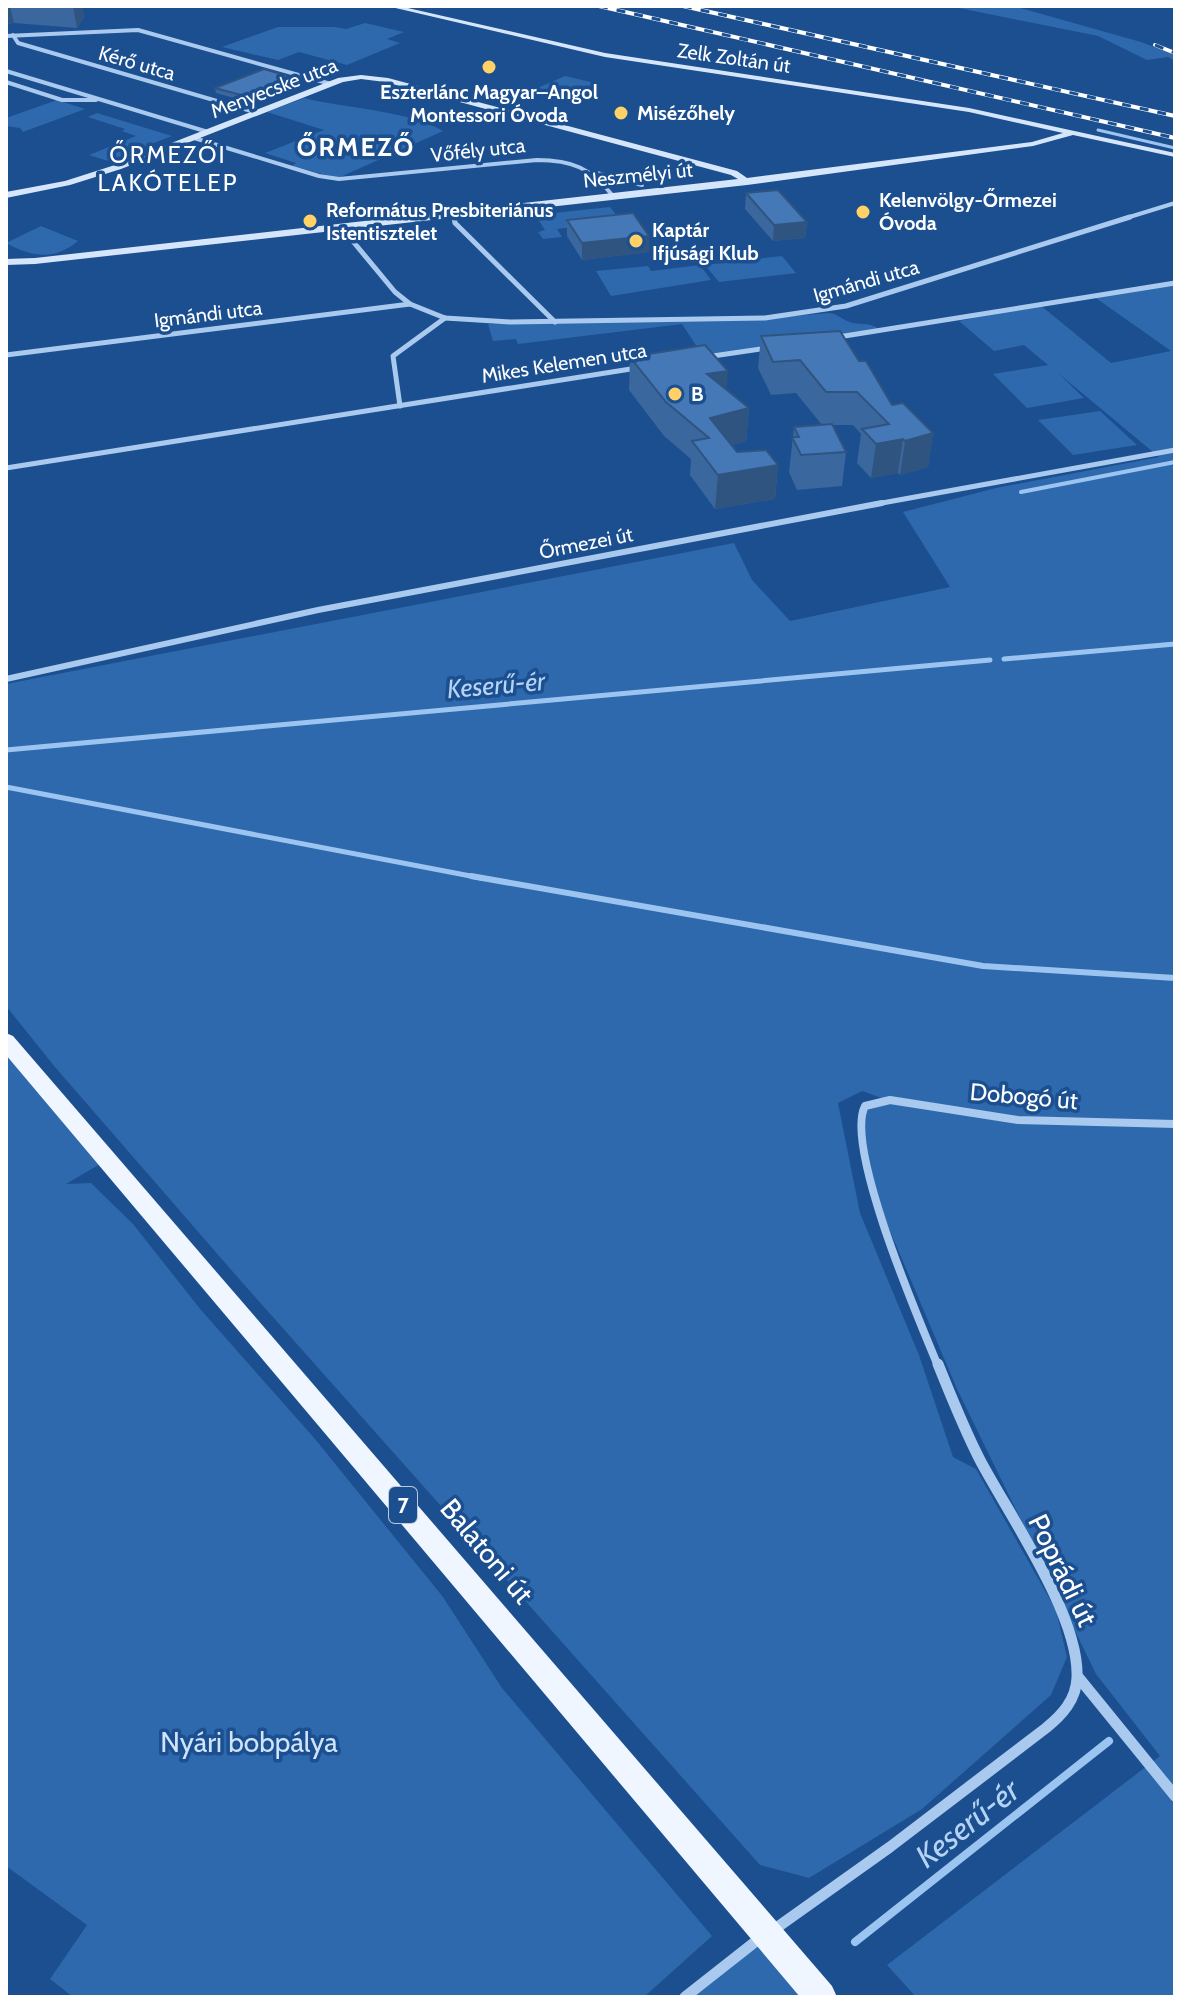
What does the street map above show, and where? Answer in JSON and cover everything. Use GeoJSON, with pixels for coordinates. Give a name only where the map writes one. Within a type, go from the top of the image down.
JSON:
{"type":"FeatureCollection","features":[{"type":"Feature","properties":{"kind":"main road","name":"Balatoni út"},"geometry":{"type":"LineString","coordinates":[[6,1041],[821,1997]]}},
{"type":"Feature","properties":{"kind":"street","name":"Zelk Zoltán út"},"geometry":{"type":"LineString","coordinates":[[390,6],[605,55],[914,100],[1075,132]]}},
{"type":"Feature","properties":{"kind":"street"},"geometry":{"type":"LineString","coordinates":[[6,36],[138,30],[331,84]]}},
{"type":"Feature","properties":{"kind":"street","name":"Kérő utca"},"geometry":{"type":"LineString","coordinates":[[13,35],[18,43],[258,113]]}},
{"type":"Feature","properties":{"kind":"street"},"geometry":{"type":"LineString","coordinates":[[6,71],[208,132]]}},
{"type":"Feature","properties":{"kind":"street","name":"Menyecske utca"},"geometry":{"type":"LineString","coordinates":[[6,195],[105,172],[354,77],[375,78],[734,173],[747,182]]}},
{"type":"Feature","properties":{"kind":"street"},"geometry":{"type":"LineString","coordinates":[[6,82],[62,100],[100,100]]}},
{"type":"Feature","properties":{"kind":"street","name":"Neszmélyi út"},"geometry":{"type":"LineString","coordinates":[[6,262],[747,182],[1033,144],[1075,132],[1175,155]]}},
{"type":"Feature","properties":{"kind":"street","name":"Vőfély utca"},"geometry":{"type":"LineString","coordinates":[[194,138],[330,178],[361,179],[537,160],[562,161],[642,185]]}},
{"type":"Feature","properties":{"kind":"street"},"geometry":{"type":"LineString","coordinates":[[698,164],[721,184]]}},
{"type":"Feature","properties":{"kind":"street"},"geometry":{"type":"LineString","coordinates":[[596,173],[613,196]]}},
{"type":"Feature","properties":{"kind":"street"},"geometry":{"type":"LineString","coordinates":[[684,188],[705,180],[708,174]]}},
{"type":"Feature","properties":{"kind":"street","name":"Igmándi utca"},"geometry":{"type":"LineString","coordinates":[[6,355],[410,304],[445,318],[468,322],[765,318],[831,310],[1175,203]]}},
{"type":"Feature","properties":{"kind":"street"},"geometry":{"type":"LineString","coordinates":[[454,214],[455,223],[555,322]]}},
{"type":"Feature","properties":{"kind":"street"},"geometry":{"type":"LineString","coordinates":[[350,235],[359,225]]}},
{"type":"Feature","properties":{"kind":"street"},"geometry":{"type":"LineString","coordinates":[[332,228],[350,235],[395,292],[410,304]]}},
{"type":"Feature","properties":{"kind":"street"},"geometry":{"type":"LineString","coordinates":[[821,340],[1175,283]]}},
{"type":"Feature","properties":{"kind":"street"},"geometry":{"type":"LineString","coordinates":[[400,406],[393,356],[445,318]]}},
{"type":"Feature","properties":{"kind":"street"},"geometry":{"type":"LineString","coordinates":[[694,359],[780,346]]}},
{"type":"Feature","properties":{"kind":"street","name":"Mikes Kelemen utca"},"geometry":{"type":"LineString","coordinates":[[6,468],[163,447],[648,366]]}},
{"type":"Feature","properties":{"kind":"street","name":"Őrmezei út"},"geometry":{"type":"LineString","coordinates":[[6,679],[318,610],[1000,480],[1175,450]]}},
{"type":"Feature","properties":{"kind":"street","name":"Dobogó út"},"geometry":{"type":"LineString","coordinates":[[871,1102],[890,1100],[1018,1120],[1175,1124]]}},
{"type":"Feature","properties":{"kind":"street","name":"Poprádi út"},"geometry":{"type":"LineString","coordinates":[[871,1102],[858,1117],[859,1135],[871,1186],[915,1309],[976,1453],[1060,1610],[1076,1654],[1079,1678]]}},
{"type":"Feature","properties":{"kind":"street"},"geometry":{"type":"LineString","coordinates":[[685,1997],[767,1934],[931,1820],[1067,1708],[1079,1678],[1175,1796]]}},
{"type":"Feature","properties":{"kind":"green space"},"geometry":{"type":"Polygon","coordinates":[[[949,6],[1013,6],[1141,42],[1175,55],[1175,61],[1168,57],[1147,60],[1098,36],[949,6]]]}},
{"type":"Feature","properties":{"kind":"green space"},"geometry":{"type":"Polygon","coordinates":[[[365,23],[404,32],[387,39],[400,43],[347,65],[299,52],[278,60],[222,47],[278,27],[346,29],[365,23]]]}},
{"type":"Feature","properties":{"kind":"green space"},"geometry":{"type":"Polygon","coordinates":[[[565,76],[599,84],[560,102],[526,93],[565,76]]]}},
{"type":"Feature","properties":{"kind":"green space"},"geometry":{"type":"Polygon","coordinates":[[[304,98],[395,114],[443,131],[338,178],[292,166],[296,163],[265,153],[324,130],[267,112],[304,98]]]}},
{"type":"Feature","properties":{"kind":"green space"},"geometry":{"type":"Polygon","coordinates":[[[57,100],[85,109],[23,132],[20,128],[6,126],[6,118],[57,100]]]}},
{"type":"Feature","properties":{"kind":"green space"},"geometry":{"type":"Polygon","coordinates":[[[97,113],[172,136],[108,161],[89,155],[136,136],[122,131],[125,129],[88,117],[97,113]]]}},
{"type":"Feature","properties":{"kind":"green space"},"geometry":{"type":"Polygon","coordinates":[[[610,207],[621,221],[557,229],[562,237],[543,239],[538,232],[545,230],[535,215],[610,207]]]}},
{"type":"Feature","properties":{"kind":"green space"},"geometry":{"type":"Polygon","coordinates":[[[41,226],[78,241],[60,252],[43,255],[6,243],[41,226]]]}},
{"type":"Feature","properties":{"kind":"green space"},"geometry":{"type":"Polygon","coordinates":[[[782,256],[796,273],[719,282],[705,265],[782,256]]]}},
{"type":"Feature","properties":{"kind":"green space"},"geometry":{"type":"Polygon","coordinates":[[[700,265],[711,280],[611,296],[596,271],[648,266],[651,271],[700,265]]]}},
{"type":"Feature","properties":{"kind":"green space"},"geometry":{"type":"Polygon","coordinates":[[[1175,283],[1175,1997],[916,1997],[887,1965],[1160,1756],[1096,1674],[957,1389],[871,1186],[858,1117],[863,1108],[887,1100],[862,1091],[838,1103],[860,1213],[919,1355],[953,1457],[976,1469],[1056,1610],[1067,1657],[1051,1695],[922,1809],[809,1878],[760,1865],[233,1272],[6,1006],[6,684],[734,543],[752,580],[790,621],[950,587],[903,512],[996,488],[1159,457],[1058,373],[1084,398],[1027,408],[993,374],[1048,365],[1024,345],[994,351],[959,321],[1040,305],[1111,363],[1171,351],[1093,296],[1175,283]]]}},
{"type":"Feature","properties":{"kind":"green space"},"geometry":{"type":"Polygon","coordinates":[[[828,313],[879,329],[703,356],[682,324],[518,344],[516,339],[493,341],[488,324],[762,319],[828,313]]]}},
{"type":"Feature","properties":{"kind":"green space"},"geometry":{"type":"Polygon","coordinates":[[[1100,411],[1137,445],[1073,455],[1038,420],[1100,411]]]}},
{"type":"Feature","properties":{"kind":"green space","name":"Nyári bobpálya"},"geometry":{"type":"Polygon","coordinates":[[[6,1041],[107,1160],[66,1184],[91,1183],[133,1224],[201,1310],[315,1439],[443,1597],[502,1688],[712,1936],[644,1997],[73,1997],[50,1979],[87,1925],[6,1866],[6,1041]]]}},
{"type":"Feature","properties":{"kind":"green space"},"geometry":{"type":"Polygon","coordinates":[[[767,1934],[821,1997],[685,1997],[767,1934]]]}},
{"type":"Feature","properties":{"kind":"building"},"geometry":{"type":"Polygon","coordinates":[[[264,69],[301,80],[252,98],[215,88],[264,69]]]}},
{"type":"Feature","properties":{"kind":"building"},"geometry":{"type":"Polygon","coordinates":[[[778,190],[807,222],[774,225],[746,193],[778,190]]]}},
{"type":"Feature","properties":{"kind":"building"},"geometry":{"type":"Polygon","coordinates":[[[633,213],[649,236],[582,243],[567,220],[633,213]]]}},
{"type":"Feature","properties":{"kind":"building"},"geometry":{"type":"Polygon","coordinates":[[[840,331],[859,361],[866,361],[892,405],[903,403],[933,433],[905,441],[876,444],[862,429],[889,424],[857,392],[826,392],[800,360],[773,362],[761,336],[840,331]]]}},
{"type":"Feature","properties":{"kind":"building"},"geometry":{"type":"Polygon","coordinates":[[[705,345],[728,371],[707,374],[749,408],[710,418],[737,452],[766,450],[778,465],[718,475],[692,441],[709,438],[666,402],[630,357],[705,345]]]}},
{"type":"Feature","properties":{"kind":"building"},"geometry":{"type":"Polygon","coordinates":[[[832,424],[846,452],[801,455],[792,437],[799,437],[794,427],[832,424]]]}},
{"type":"Feature","properties":{"kind":"waterway"},"geometry":{"type":"LineString","coordinates":[[1098,130],[1175,148]]}},
{"type":"Feature","properties":{"kind":"waterway"},"geometry":{"type":"LineString","coordinates":[[1021,492],[1175,462]]}},
{"type":"Feature","properties":{"kind":"waterway","name":"Keserű-ér"},"geometry":{"type":"LineString","coordinates":[[1004,659],[1175,644]]}},
{"type":"Feature","properties":{"kind":"waterway","name":"Keserű-ér"},"geometry":{"type":"LineString","coordinates":[[6,750],[990,660]]}},
{"type":"Feature","properties":{"kind":"waterway"},"geometry":{"type":"LineString","coordinates":[[6,787],[481,878]]}},
{"type":"Feature","properties":{"kind":"waterway"},"geometry":{"type":"LineString","coordinates":[[471,876],[983,966],[1175,978]]}},
{"type":"Feature","properties":{"kind":"waterway","name":"Keserű-ér"},"geometry":{"type":"LineString","coordinates":[[855,1942],[1109,1741]]}},
{"type":"Feature","properties":{"kind":"railway"},"geometry":{"type":"LineString","coordinates":[[599,6],[1175,138]]}},
{"type":"Feature","properties":{"kind":"railway"},"geometry":{"type":"LineString","coordinates":[[683,6],[1175,116]]}},
{"type":"Feature","properties":{"kind":"railway"},"geometry":{"type":"LineString","coordinates":[[1155,45],[1175,53]]}},
{"type":"Feature","properties":{"kind":"place","name":"Eszterlánc Magyar–Angol Montessori Óvoda"},"geometry":{"type":"Point","coordinates":[489,67]}},
{"type":"Feature","properties":{"kind":"place","name":"Misézőhely"},"geometry":{"type":"Point","coordinates":[621,113]}},
{"type":"Feature","properties":{"kind":"place","name":"Kelenvölgy-Őrmezei Óvoda"},"geometry":{"type":"Point","coordinates":[863,212]}},
{"type":"Feature","properties":{"kind":"place","name":"Református Presbiteriánus Istentisztelet"},"geometry":{"type":"Point","coordinates":[310,221]}},
{"type":"Feature","properties":{"kind":"place","name":"Kaptár Ifjúsági Klub"},"geometry":{"type":"Point","coordinates":[636,241]}},
{"type":"Feature","properties":{"kind":"place","name":"B"},"geometry":{"type":"Point","coordinates":[675,394]}},
{"type":"Feature","properties":{"kind":"district","name":"ŐRMEZŐ"},"geometry":{"type":"Point","coordinates":[356,147]}},
{"type":"Feature","properties":{"kind":"district","name":"ŐRMEZŐI LAKÓTELEP"},"geometry":{"type":"Point","coordinates":[168,168]}}]}
